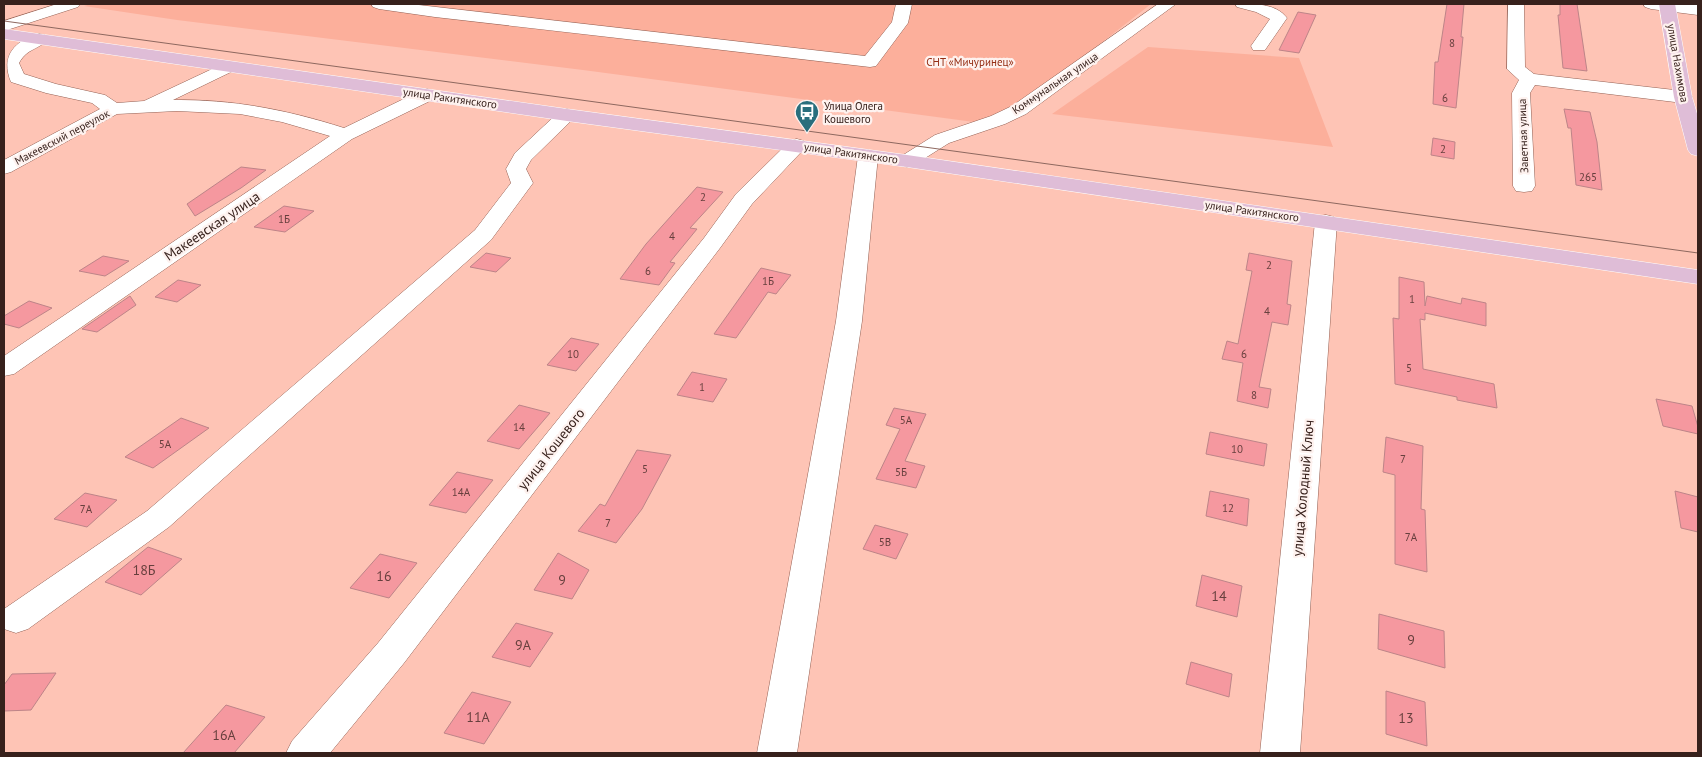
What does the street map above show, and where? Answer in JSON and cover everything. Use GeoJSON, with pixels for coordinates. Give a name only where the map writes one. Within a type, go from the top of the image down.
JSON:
{"type":"FeatureCollection","features":[{"type":"Feature","properties":{"kind":"main road","name":"улица Нахимова"},"geometry":{"type":"LineString","coordinates":[[1662,5],[1683,97],[1697,141]]}},
{"type":"Feature","properties":{"kind":"main road","name":"улица Ракитянского"},"geometry":{"type":"LineString","coordinates":[[4,34],[566,115],[797,145],[1698,277]]}},
{"type":"Feature","properties":{"kind":"street"},"geometry":{"type":"LineString","coordinates":[[4,26],[72,4]]}},
{"type":"Feature","properties":{"kind":"street"},"geometry":{"type":"LineString","coordinates":[[379,4],[870,62],[900,23],[904,4]]}},
{"type":"Feature","properties":{"kind":"street","name":"Коммунальная улица"},"geometry":{"type":"LineString","coordinates":[[907,161],[942,140],[998,120],[1019,110],[1168,4]]}},
{"type":"Feature","properties":{"kind":"street"},"geometry":{"type":"LineString","coordinates":[[1243,4],[1262,9],[1279,18],[1259,46]]}},
{"type":"Feature","properties":{"kind":"street","name":"Заветная улица"},"geometry":{"type":"LineString","coordinates":[[1516,4],[1516,69],[1529,79],[1521,93],[1524,186]]}},
{"type":"Feature","properties":{"kind":"street"},"geometry":{"type":"LineString","coordinates":[[1662,5],[1698,10]]}},
{"type":"Feature","properties":{"kind":"street","name":"Макеевский переулок"},"geometry":{"type":"LineString","coordinates":[[4,168],[113,109],[98,99],[52,89],[17,78],[10,63],[18,50],[39,39]]}},
{"type":"Feature","properties":{"kind":"street"},"geometry":{"type":"LineString","coordinates":[[146,106],[227,66]]}},
{"type":"Feature","properties":{"kind":"street"},"geometry":{"type":"LineString","coordinates":[[1529,79],[1683,97]]}},
{"type":"Feature","properties":{"kind":"street","name":"Макеевская улица"},"geometry":{"type":"LineString","coordinates":[[4,368],[345,135],[427,95]]}},
{"type":"Feature","properties":{"kind":"street"},"geometry":{"type":"LineString","coordinates":[[113,109],[146,106],[218,107],[281,116],[345,135]]}},
{"type":"Feature","properties":{"kind":"street"},"geometry":{"type":"LineString","coordinates":[[16,619],[158,519],[483,235],[522,183],[516,170],[522,158],[566,115]]}},
{"type":"Feature","properties":{"kind":"street","name":"улица Кошевого"},"geometry":{"type":"LineString","coordinates":[[306,753],[391,653],[744,200],[797,145]]}},
{"type":"Feature","properties":{"kind":"street"},"geometry":{"type":"LineString","coordinates":[[777,753],[849,320],[868,156]]}},
{"type":"Feature","properties":{"kind":"street","name":"улица Холодный Ключ"},"geometry":{"type":"LineString","coordinates":[[1280,753],[1326,222]]}},
{"type":"Feature","properties":{"kind":"green space","name":"СНТ «Мичуринец»"},"geometry":{"type":"Polygon","coordinates":[[[91,4],[1151,4],[1022,105],[974,122],[583,70],[177,20],[84,6],[91,4]]]}},
{"type":"Feature","properties":{"kind":"green space"},"geometry":{"type":"Polygon","coordinates":[[[1148,47],[1299,58],[1333,147],[1052,114],[1148,47]]]}},
{"type":"Feature","properties":{"kind":"building"},"geometry":{"type":"Polygon","coordinates":[[[1447,4],[1464,4],[1461,37],[1463,37],[1456,108],[1433,104],[1435,62],[1438,62],[1447,4]]]}},
{"type":"Feature","properties":{"kind":"building"},"geometry":{"type":"Polygon","coordinates":[[[1560,4],[1577,4],[1587,71],[1563,68],[1558,15],[1560,15],[1560,4]]]}},
{"type":"Feature","properties":{"kind":"building"},"geometry":{"type":"Polygon","coordinates":[[[1298,12],[1316,15],[1299,53],[1279,50],[1298,12]]]}},
{"type":"Feature","properties":{"kind":"building"},"geometry":{"type":"Polygon","coordinates":[[[1564,109],[1590,112],[1597,142],[1602,190],[1576,185],[1571,128],[1568,128],[1564,109]]]}},
{"type":"Feature","properties":{"kind":"building"},"geometry":{"type":"Polygon","coordinates":[[[1433,138],[1455,142],[1454,159],[1431,155],[1433,138]]]}},
{"type":"Feature","properties":{"kind":"building"},"geometry":{"type":"Polygon","coordinates":[[[241,167],[266,170],[241,188],[195,216],[187,204],[241,167]]]}},
{"type":"Feature","properties":{"kind":"building"},"geometry":{"type":"Polygon","coordinates":[[[697,187],[723,192],[690,228],[697,229],[670,262],[675,263],[659,285],[620,279],[646,244],[697,187]]]}},
{"type":"Feature","properties":{"kind":"building"},"geometry":{"type":"Polygon","coordinates":[[[284,206],[314,211],[285,232],[254,227],[284,206]]]}},
{"type":"Feature","properties":{"kind":"building"},"geometry":{"type":"Polygon","coordinates":[[[486,253],[511,258],[496,272],[470,267],[486,253]]]}},
{"type":"Feature","properties":{"kind":"building"},"geometry":{"type":"Polygon","coordinates":[[[1249,253],[1292,261],[1287,304],[1291,305],[1288,325],[1272,322],[1259,387],[1271,389],[1268,408],[1237,401],[1243,363],[1222,359],[1227,341],[1238,344],[1252,271],[1246,270],[1249,253]]]}},
{"type":"Feature","properties":{"kind":"building"},"geometry":{"type":"Polygon","coordinates":[[[103,256],[129,261],[105,276],[79,271],[103,256]]]}},
{"type":"Feature","properties":{"kind":"building"},"geometry":{"type":"Polygon","coordinates":[[[761,268],[791,275],[776,294],[768,292],[736,338],[714,334],[761,268]]]}},
{"type":"Feature","properties":{"kind":"building"},"geometry":{"type":"Polygon","coordinates":[[[1399,277],[1424,282],[1425,306],[1427,296],[1461,304],[1462,298],[1486,303],[1486,326],[1425,313],[1425,320],[1420,319],[1423,369],[1494,384],[1497,408],[1457,400],[1457,397],[1395,384],[1393,318],[1399,319],[1399,277]]]}},
{"type":"Feature","properties":{"kind":"building"},"geometry":{"type":"Polygon","coordinates":[[[178,280],[201,285],[177,302],[155,297],[178,280]]]}},
{"type":"Feature","properties":{"kind":"building"},"geometry":{"type":"Polygon","coordinates":[[[130,296],[136,305],[97,332],[82,329],[130,296]]]}},
{"type":"Feature","properties":{"kind":"building"},"geometry":{"type":"Polygon","coordinates":[[[29,301],[52,308],[19,328],[4,324],[4,316],[29,301]]]}},
{"type":"Feature","properties":{"kind":"building"},"geometry":{"type":"Polygon","coordinates":[[[571,338],[599,344],[576,371],[547,365],[571,338]]]}},
{"type":"Feature","properties":{"kind":"building"},"geometry":{"type":"Polygon","coordinates":[[[692,372],[727,379],[713,402],[677,395],[692,372]]]}},
{"type":"Feature","properties":{"kind":"building"},"geometry":{"type":"Polygon","coordinates":[[[1656,399],[1692,406],[1698,434],[1663,426],[1656,399]]]}},
{"type":"Feature","properties":{"kind":"building"},"geometry":{"type":"Polygon","coordinates":[[[519,405],[550,413],[519,449],[487,441],[519,405]]]}},
{"type":"Feature","properties":{"kind":"building"},"geometry":{"type":"Polygon","coordinates":[[[894,408],[926,414],[905,461],[925,466],[916,488],[876,479],[900,429],[886,425],[894,408]]]}},
{"type":"Feature","properties":{"kind":"building"},"geometry":{"type":"Polygon","coordinates":[[[181,418],[209,428],[153,468],[125,457],[181,418]]]}},
{"type":"Feature","properties":{"kind":"building"},"geometry":{"type":"Polygon","coordinates":[[[1210,432],[1267,444],[1264,466],[1206,454],[1210,432]]]}},
{"type":"Feature","properties":{"kind":"building"},"geometry":{"type":"Polygon","coordinates":[[[1386,437],[1423,446],[1421,509],[1425,510],[1427,572],[1395,564],[1395,475],[1383,472],[1386,437]]]}},
{"type":"Feature","properties":{"kind":"building"},"geometry":{"type":"Polygon","coordinates":[[[637,450],[671,455],[642,509],[616,543],[578,531],[600,504],[605,506],[637,450]]]}},
{"type":"Feature","properties":{"kind":"building"},"geometry":{"type":"Polygon","coordinates":[[[457,472],[493,480],[466,513],[429,505],[457,472]]]}},
{"type":"Feature","properties":{"kind":"building"},"geometry":{"type":"Polygon","coordinates":[[[1210,491],[1249,499],[1247,526],[1206,516],[1210,491]]]}},
{"type":"Feature","properties":{"kind":"building"},"geometry":{"type":"Polygon","coordinates":[[[1675,491],[1698,497],[1698,532],[1681,528],[1675,491]]]}},
{"type":"Feature","properties":{"kind":"building"},"geometry":{"type":"Polygon","coordinates":[[[85,493],[117,500],[87,527],[54,519],[85,493]]]}},
{"type":"Feature","properties":{"kind":"building"},"geometry":{"type":"Polygon","coordinates":[[[875,525],[908,534],[896,559],[863,549],[875,525]]]}},
{"type":"Feature","properties":{"kind":"building"},"geometry":{"type":"Polygon","coordinates":[[[148,547],[182,559],[141,595],[105,582],[148,547]]]}},
{"type":"Feature","properties":{"kind":"building"},"geometry":{"type":"Polygon","coordinates":[[[558,553],[589,570],[572,599],[534,590],[558,553]]]}},
{"type":"Feature","properties":{"kind":"building"},"geometry":{"type":"Polygon","coordinates":[[[380,554],[417,563],[389,598],[350,588],[380,554]]]}},
{"type":"Feature","properties":{"kind":"building"},"geometry":{"type":"Polygon","coordinates":[[[1202,575],[1242,586],[1237,617],[1196,606],[1202,575]]]}},
{"type":"Feature","properties":{"kind":"building"},"geometry":{"type":"Polygon","coordinates":[[[1379,614],[1444,631],[1445,668],[1378,649],[1379,614]]]}},
{"type":"Feature","properties":{"kind":"building"},"geometry":{"type":"Polygon","coordinates":[[[516,623],[553,633],[530,667],[492,657],[516,623]]]}},
{"type":"Feature","properties":{"kind":"building"},"geometry":{"type":"Polygon","coordinates":[[[1191,662],[1232,674],[1229,697],[1186,684],[1191,662]]]}},
{"type":"Feature","properties":{"kind":"building"},"geometry":{"type":"Polygon","coordinates":[[[56,673],[31,710],[4,711],[4,685],[12,674],[56,673]]]}},
{"type":"Feature","properties":{"kind":"building"},"geometry":{"type":"Polygon","coordinates":[[[1386,691],[1425,702],[1427,746],[1386,734],[1386,691]]]}},
{"type":"Feature","properties":{"kind":"building"},"geometry":{"type":"Polygon","coordinates":[[[472,692],[511,702],[484,744],[444,733],[472,692]]]}},
{"type":"Feature","properties":{"kind":"building"},"geometry":{"type":"Polygon","coordinates":[[[226,705],[265,717],[234,753],[183,753],[226,705]]]}},
{"type":"Feature","properties":{"kind":"tram line"},"geometry":{"type":"LineString","coordinates":[[4,21],[1698,253]]}},
{"type":"Feature","properties":{"kind":"place","name":"Улица Олега Кошевого"},"geometry":{"type":"Point","coordinates":[807,133]}}]}
